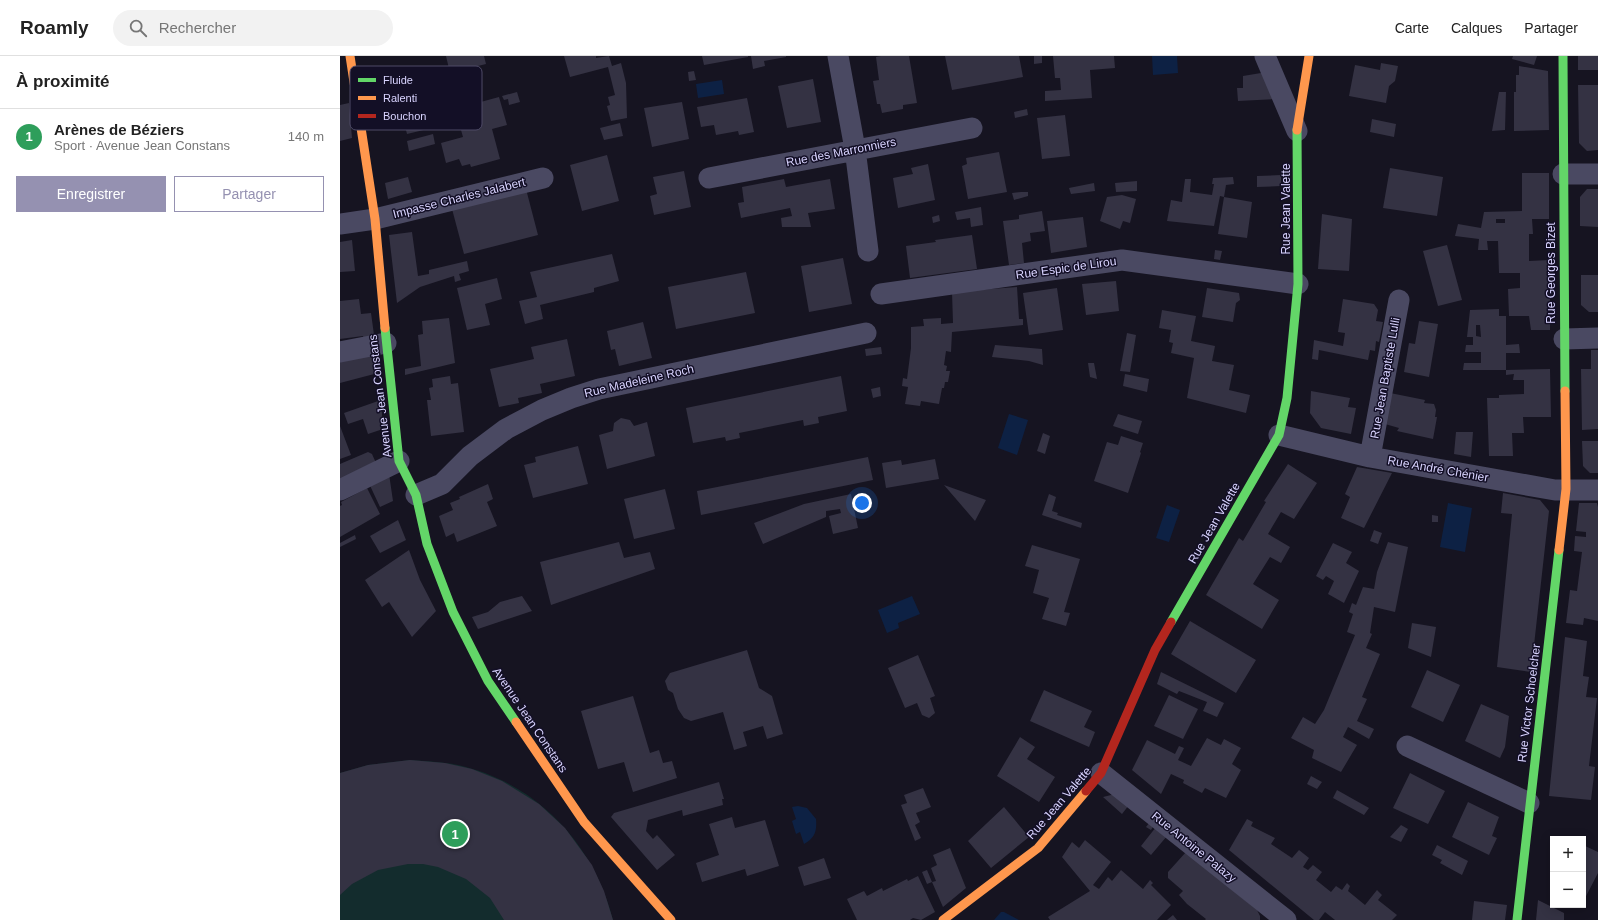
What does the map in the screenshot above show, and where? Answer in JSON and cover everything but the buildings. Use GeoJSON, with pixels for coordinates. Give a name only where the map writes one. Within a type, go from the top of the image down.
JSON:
{"type":"FeatureCollection","features":[{"type":"Feature","properties":{"kind":"street","name":"Avenue Jean Constans"},"geometry":{"type":"LineString","coordinates":[[350,56],[352,66]]}},
{"type":"Feature","properties":{"kind":"street"},"geometry":{"type":"LineString","coordinates":[[838,56],[855,150],[868,251]]}},
{"type":"Feature","properties":{"kind":"street"},"geometry":{"type":"LineString","coordinates":[[1266,56],[1297,131]]}},
{"type":"Feature","properties":{"kind":"street","name":"Rue Jean Valette"},"geometry":{"type":"LineString","coordinates":[[944,920],[1038,848],[1101,773],[1155,650],[1280,434],[1287,398],[1298,284],[1297,131],[1309,56]]}},
{"type":"Feature","properties":{"kind":"street","name":"Rue Georges Bizet"},"geometry":{"type":"LineString","coordinates":[[1563,56],[1566,489]]}},
{"type":"Feature","properties":{"kind":"street","name":"Rue des Marronniers"},"geometry":{"type":"LineString","coordinates":[[709,178],[972,128]]}},
{"type":"Feature","properties":{"kind":"street","name":"Avenue Jean Constans"},"geometry":{"type":"LineString","coordinates":[[361,130],[375,219],[386,343],[400,461],[416,495],[427,544],[450,606],[488,681],[584,822],[671,920]]}},
{"type":"Feature","properties":{"kind":"street"},"geometry":{"type":"LineString","coordinates":[[1563,174],[1598,174]]}},
{"type":"Feature","properties":{"kind":"street","name":"Impasse Charles Jalabert"},"geometry":{"type":"LineString","coordinates":[[340,224],[375,219],[543,178]]}},
{"type":"Feature","properties":{"kind":"street","name":"Rue Espic de Lirou"},"geometry":{"type":"LineString","coordinates":[[881,294],[1122,260],[1298,284]]}},
{"type":"Feature","properties":{"kind":"street","name":"Rue Jean Baptiste Lulli"},"geometry":{"type":"LineString","coordinates":[[1370,457],[1399,300]]}},
{"type":"Feature","properties":{"kind":"street","name":"Rue Madeleine Roch"},"geometry":{"type":"LineString","coordinates":[[416,495],[442,484],[470,456],[506,429],[571,398],[599,389],[866,333]]}},
{"type":"Feature","properties":{"kind":"street"},"geometry":{"type":"LineString","coordinates":[[1564,339],[1598,338]]}},
{"type":"Feature","properties":{"kind":"street"},"geometry":{"type":"LineString","coordinates":[[340,352],[386,343]]}},
{"type":"Feature","properties":{"kind":"street","name":"Rue André Chénier"},"geometry":{"type":"LineString","coordinates":[[1280,434],[1370,457],[1555,490],[1598,490]]}},
{"type":"Feature","properties":{"kind":"street"},"geometry":{"type":"LineString","coordinates":[[340,490],[400,461]]}},
{"type":"Feature","properties":{"kind":"street","name":"Rue Victor Schoelcher"},"geometry":{"type":"LineString","coordinates":[[1516,920],[1566,489]]}},
{"type":"Feature","properties":{"kind":"street"},"geometry":{"type":"LineString","coordinates":[[1407,746],[1529,803]]}},
{"type":"Feature","properties":{"kind":"street","name":"Rue Antoine Palazy"},"geometry":{"type":"LineString","coordinates":[[1101,773],[1286,920]]}},
{"type":"Feature","properties":{"kind":"green space"},"geometry":{"type":"Polygon","coordinates":[[[410,760],[458,765],[487,774],[513,786],[536,802],[558,820],[576,842],[591,866],[604,892],[613,920],[340,920],[340,773],[368,765],[410,760]]]}},
{"type":"Feature","properties":{"kind":"water"},"geometry":{"type":"Polygon","coordinates":[[[1152,56],[1177,56],[1178,73],[1153,75],[1152,56]]]}},
{"type":"Feature","properties":{"kind":"water"},"geometry":{"type":"Polygon","coordinates":[[[722,80],[724,94],[698,98],[696,84],[722,80]]]}},
{"type":"Feature","properties":{"kind":"water"},"geometry":{"type":"Polygon","coordinates":[[[1009,414],[1028,420],[1017,455],[998,448],[1009,414]]]}},
{"type":"Feature","properties":{"kind":"water"},"geometry":{"type":"Polygon","coordinates":[[[1448,503],[1472,508],[1465,552],[1440,547],[1448,503]]]}},
{"type":"Feature","properties":{"kind":"water"},"geometry":{"type":"Polygon","coordinates":[[[1167,505],[1180,510],[1169,542],[1156,538],[1167,505]]]}},
{"type":"Feature","properties":{"kind":"water"},"geometry":{"type":"Polygon","coordinates":[[[912,596],[920,614],[898,623],[899,628],[887,633],[878,610],[912,596]]]}},
{"type":"Feature","properties":{"kind":"water"},"geometry":{"type":"Polygon","coordinates":[[[798,806],[807,808],[816,819],[816,827],[813,837],[804,844],[800,832],[796,834],[792,821],[796,819],[792,807],[798,806]]]}},
{"type":"Feature","properties":{"kind":"water"},"geometry":{"type":"Polygon","coordinates":[[[1001,912],[1004,912],[1019,920],[994,920],[1001,912]]]}},
{"type":"Feature","properties":{"kind":"traffic: fast"},"geometry":{"type":"LineString","coordinates":[[1563,56],[1565,391]]}},
{"type":"Feature","properties":{"kind":"traffic: fast"},"geometry":{"type":"LineString","coordinates":[[1171,622],[1279,435],[1287,398],[1298,284],[1297,130]]}},
{"type":"Feature","properties":{"kind":"traffic: fast"},"geometry":{"type":"LineString","coordinates":[[385,328],[399,461],[416,495],[427,544],[453,612],[488,681],[516,722]]}},
{"type":"Feature","properties":{"kind":"traffic: fast"},"geometry":{"type":"LineString","coordinates":[[1517,920],[1559,550]]}},
{"type":"Feature","properties":{"kind":"traffic: slow"},"geometry":{"type":"LineString","coordinates":[[350,56],[352,66]]}},
{"type":"Feature","properties":{"kind":"traffic: slow"},"geometry":{"type":"LineString","coordinates":[[1297,130],[1309,56]]}},
{"type":"Feature","properties":{"kind":"traffic: slow"},"geometry":{"type":"LineString","coordinates":[[361,130],[375,219],[385,328]]}},
{"type":"Feature","properties":{"kind":"traffic: slow"},"geometry":{"type":"LineString","coordinates":[[1559,550],[1566,489],[1565,391]]}},
{"type":"Feature","properties":{"kind":"traffic: slow"},"geometry":{"type":"LineString","coordinates":[[516,722],[584,822],[671,920]]}},
{"type":"Feature","properties":{"kind":"traffic: slow"},"geometry":{"type":"LineString","coordinates":[[943,920],[1038,848],[1086,791]]}},
{"type":"Feature","properties":{"kind":"traffic: jam"},"geometry":{"type":"LineString","coordinates":[[1086,791],[1101,773],[1155,650],[1171,622]]}},
{"type":"Feature","properties":{"kind":"place","name":"Arènes de Béziers"},"geometry":{"type":"Point","coordinates":[455,834]}}]}
